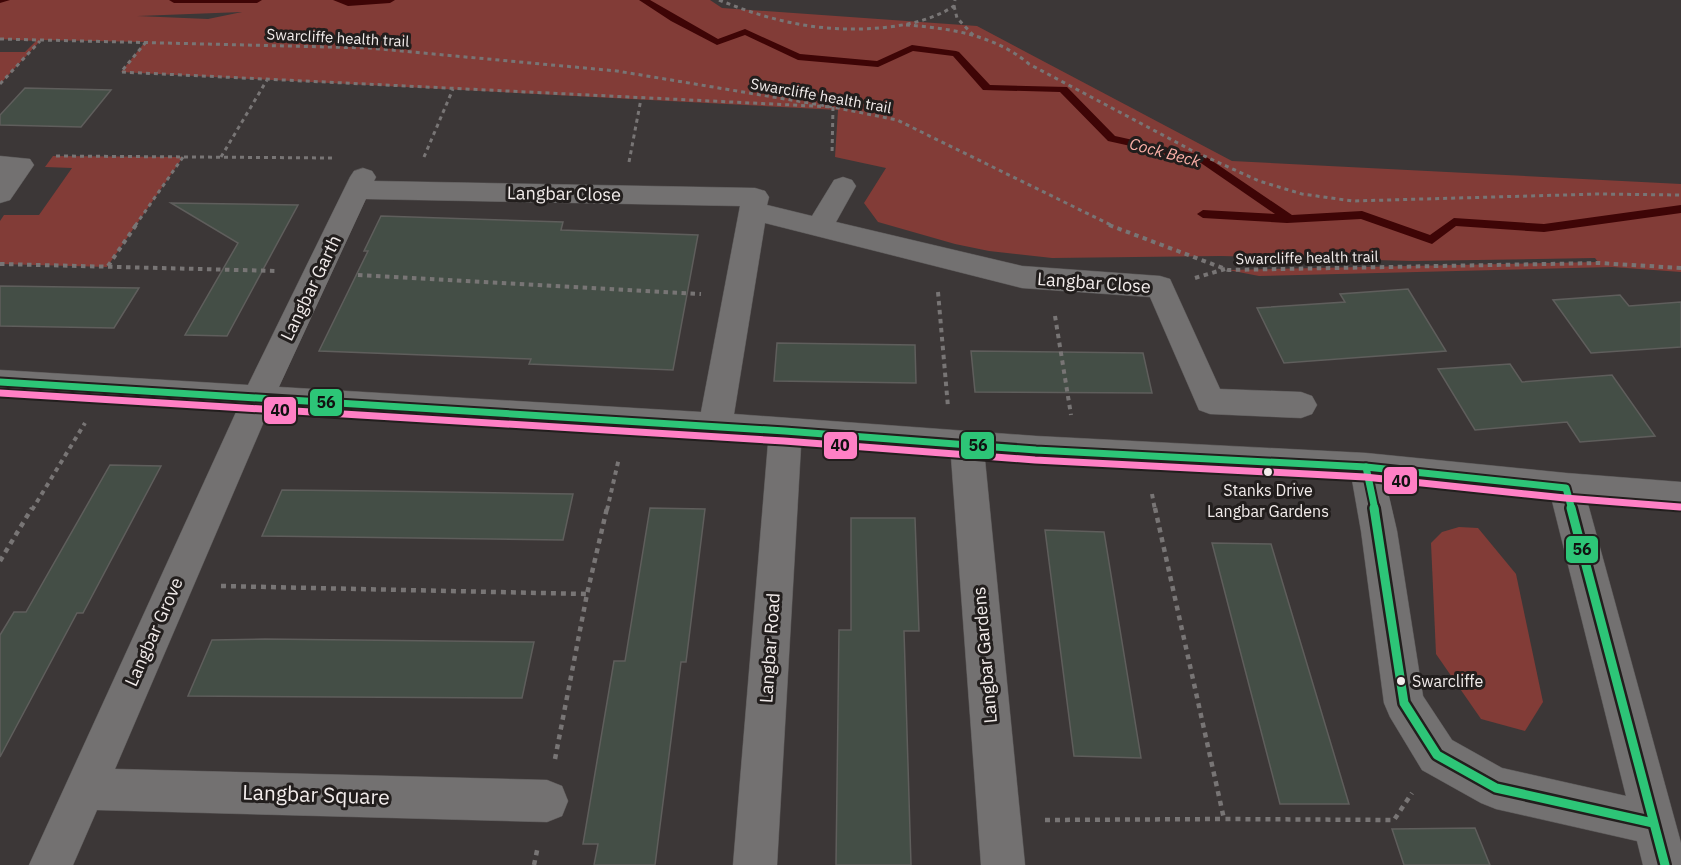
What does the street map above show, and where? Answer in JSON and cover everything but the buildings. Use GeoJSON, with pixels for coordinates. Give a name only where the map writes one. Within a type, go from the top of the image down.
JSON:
{"type":"FeatureCollection","features":[{"type":"Feature","properties":{"kind":"street"},"geometry":{"type":"LineString","coordinates":[[0,194],[10,165]]}},
{"type":"Feature","properties":{"kind":"street","name":"Langbar Close"},"geometry":{"type":"LineString","coordinates":[[361,183],[623,195],[755,197],[753,211],[1022,277],[1160,287],[1210,401],[1301,405]]}},
{"type":"Feature","properties":{"kind":"street","name":"Langbar Garth"},"geometry":{"type":"LineString","coordinates":[[258,398],[361,183]]}},
{"type":"Feature","properties":{"kind":"street"},"geometry":{"type":"LineString","coordinates":[[819,228],[843,186]]}},
{"type":"Feature","properties":{"kind":"street"},"geometry":{"type":"LineString","coordinates":[[715,428],[753,211]]}},
{"type":"Feature","properties":{"kind":"street"},"geometry":{"type":"LineString","coordinates":[[0,382],[959,444],[1366,467],[1566,488],[1681,497]]}},
{"type":"Feature","properties":{"kind":"street","name":"Langbar Grove"},"geometry":{"type":"LineString","coordinates":[[51,865],[258,398]]}},
{"type":"Feature","properties":{"kind":"street","name":"Langbar Road"},"geometry":{"type":"LineString","coordinates":[[755,865],[785,431]]}},
{"type":"Feature","properties":{"kind":"street","name":"Langbar Gardens"},"geometry":{"type":"LineString","coordinates":[[959,444],[1003,865]]}},
{"type":"Feature","properties":{"kind":"street"},"geometry":{"type":"LineString","coordinates":[[1366,467],[1379,531],[1404,703],[1437,755],[1496,788],[1653,823]]}},
{"type":"Feature","properties":{"kind":"street"},"geometry":{"type":"LineString","coordinates":[[1566,488],[1665,865]]}},
{"type":"Feature","properties":{"kind":"street","name":"Langbar Square"},"geometry":{"type":"LineString","coordinates":[[85,789],[546,801]]}},
{"type":"Feature","properties":{"kind":"path"},"geometry":{"type":"LineString","coordinates":[[719,0],[746,12],[822,31],[858,32],[906,25],[942,15],[954,6]]}},
{"type":"Feature","properties":{"kind":"path"},"geometry":{"type":"LineString","coordinates":[[955,0],[957,18],[976,37]]}},
{"type":"Feature","properties":{"kind":"path"},"geometry":{"type":"LineString","coordinates":[[906,25],[944,28],[997,43],[1015,52],[1029,64],[1191,150],[1259,181],[1302,194],[1353,201],[1599,194],[1681,195]]}},
{"type":"Feature","properties":{"kind":"path","name":"Swarcliffe health trail"},"geometry":{"type":"LineString","coordinates":[[0,39],[369,48],[617,71],[833,107],[897,120],[1102,222],[1228,270],[1599,263],[1681,268]]}},
{"type":"Feature","properties":{"kind":"path"},"geometry":{"type":"LineString","coordinates":[[0,84],[40,40]]}},
{"type":"Feature","properties":{"kind":"path"},"geometry":{"type":"LineString","coordinates":[[146,42],[121,72],[833,107]]}},
{"type":"Feature","properties":{"kind":"path"},"geometry":{"type":"LineString","coordinates":[[220,157],[267,80]]}},
{"type":"Feature","properties":{"kind":"path"},"geometry":{"type":"LineString","coordinates":[[423,159],[453,89]]}},
{"type":"Feature","properties":{"kind":"path"},"geometry":{"type":"LineString","coordinates":[[623,195],[641,99]]}},
{"type":"Feature","properties":{"kind":"path"},"geometry":{"type":"LineString","coordinates":[[10,165],[43,161],[53,156],[337,158]]}},
{"type":"Feature","properties":{"kind":"path"},"geometry":{"type":"LineString","coordinates":[[107,267],[183,157]]}},
{"type":"Feature","properties":{"kind":"path"},"geometry":{"type":"LineString","coordinates":[[935,257],[959,444]]}},
{"type":"Feature","properties":{"kind":"path"},"geometry":{"type":"LineString","coordinates":[[0,264],[318,273],[737,296]]}},
{"type":"Feature","properties":{"kind":"path"},"geometry":{"type":"LineString","coordinates":[[1049,279],[1077,451]]}},
{"type":"Feature","properties":{"kind":"path"},"geometry":{"type":"LineString","coordinates":[[0,561],[105,390]]}},
{"type":"Feature","properties":{"kind":"path"},"geometry":{"type":"LineString","coordinates":[[534,865],[587,594],[628,423]]}},
{"type":"Feature","properties":{"kind":"path"},"geometry":{"type":"LineString","coordinates":[[1143,455],[1224,819]]}},
{"type":"Feature","properties":{"kind":"path"},"geometry":{"type":"LineString","coordinates":[[175,585],[587,594]]}},
{"type":"Feature","properties":{"kind":"path"},"geometry":{"type":"LineString","coordinates":[[1000,820],[1394,820],[1437,755]]}},
{"type":"Feature","properties":{"kind":"shaded area"},"geometry":{"type":"Polygon","coordinates":[[[0,0],[710,0],[722,8],[977,26],[1232,161],[1681,184],[1681,272],[1612,267],[1259,276],[1228,270],[1598,262],[1595,258],[1412,261],[1221,256],[1052,258],[989,251],[955,244],[878,222],[864,203],[886,168],[835,157],[838,110],[121,72],[145,42],[41,40],[0,84],[0,52],[25,52],[36,41],[0,39],[0,0]],[[242,12],[137,16],[208,19],[242,12]]]}},
{"type":"Feature","properties":{"kind":"shaded area"},"geometry":{"type":"Polygon","coordinates":[[[53,156],[183,157],[107,267],[0,264],[0,221],[4,215],[39,215],[72,168],[45,167],[53,156]]]}},
{"type":"Feature","properties":{"kind":"shaded area"},"geometry":{"type":"Polygon","coordinates":[[[1459,527],[1478,528],[1516,574],[1543,702],[1525,731],[1481,719],[1436,654],[1431,543],[1442,532],[1459,527]]]}},
{"type":"Feature","properties":{"kind":"waterway"},"geometry":{"type":"LineString","coordinates":[[0,0],[5,0]]}},
{"type":"Feature","properties":{"kind":"waterway"},"geometry":{"type":"LineString","coordinates":[[174,0],[257,0]]}},
{"type":"Feature","properties":{"kind":"waterway"},"geometry":{"type":"LineString","coordinates":[[338,0],[348,3],[390,0]]}},
{"type":"Feature","properties":{"kind":"waterway","name":"Cock Beck"},"geometry":{"type":"LineString","coordinates":[[644,0],[717,42],[745,32],[798,57],[878,64],[912,48],[956,54],[987,88],[1063,89],[1112,139],[1201,158],[1290,219],[1362,215],[1432,240],[1454,222],[1544,228],[1681,209]]}},
{"type":"Feature","properties":{"kind":"waterway"},"geometry":{"type":"LineString","coordinates":[[1203,214],[1287,219]]}},
{"type":"Feature","properties":{"kind":"transit line","name":"56"},"geometry":{"type":"LineString","coordinates":[[0,382],[785,431],[1036,450],[1366,467],[1566,488],[1665,865]]}},
{"type":"Feature","properties":{"kind":"transit line","name":"40"},"geometry":{"type":"LineString","coordinates":[[0,393],[784,441],[1035,460],[1365,477],[1565,498],[1680,507]]}},
{"type":"Feature","properties":{"kind":"transit line","name":"56"},"geometry":{"type":"LineString","coordinates":[[1366,467],[1379,531],[1404,703],[1437,755],[1496,788],[1653,823]]}},
{"type":"Feature","properties":{"kind":"place","name":"Stanks Drive Langbar Gardens"},"geometry":{"type":"Point","coordinates":[1268,472]}},
{"type":"Feature","properties":{"kind":"place","name":"Swarcliffe"},"geometry":{"type":"Point","coordinates":[1401,681]}}]}
